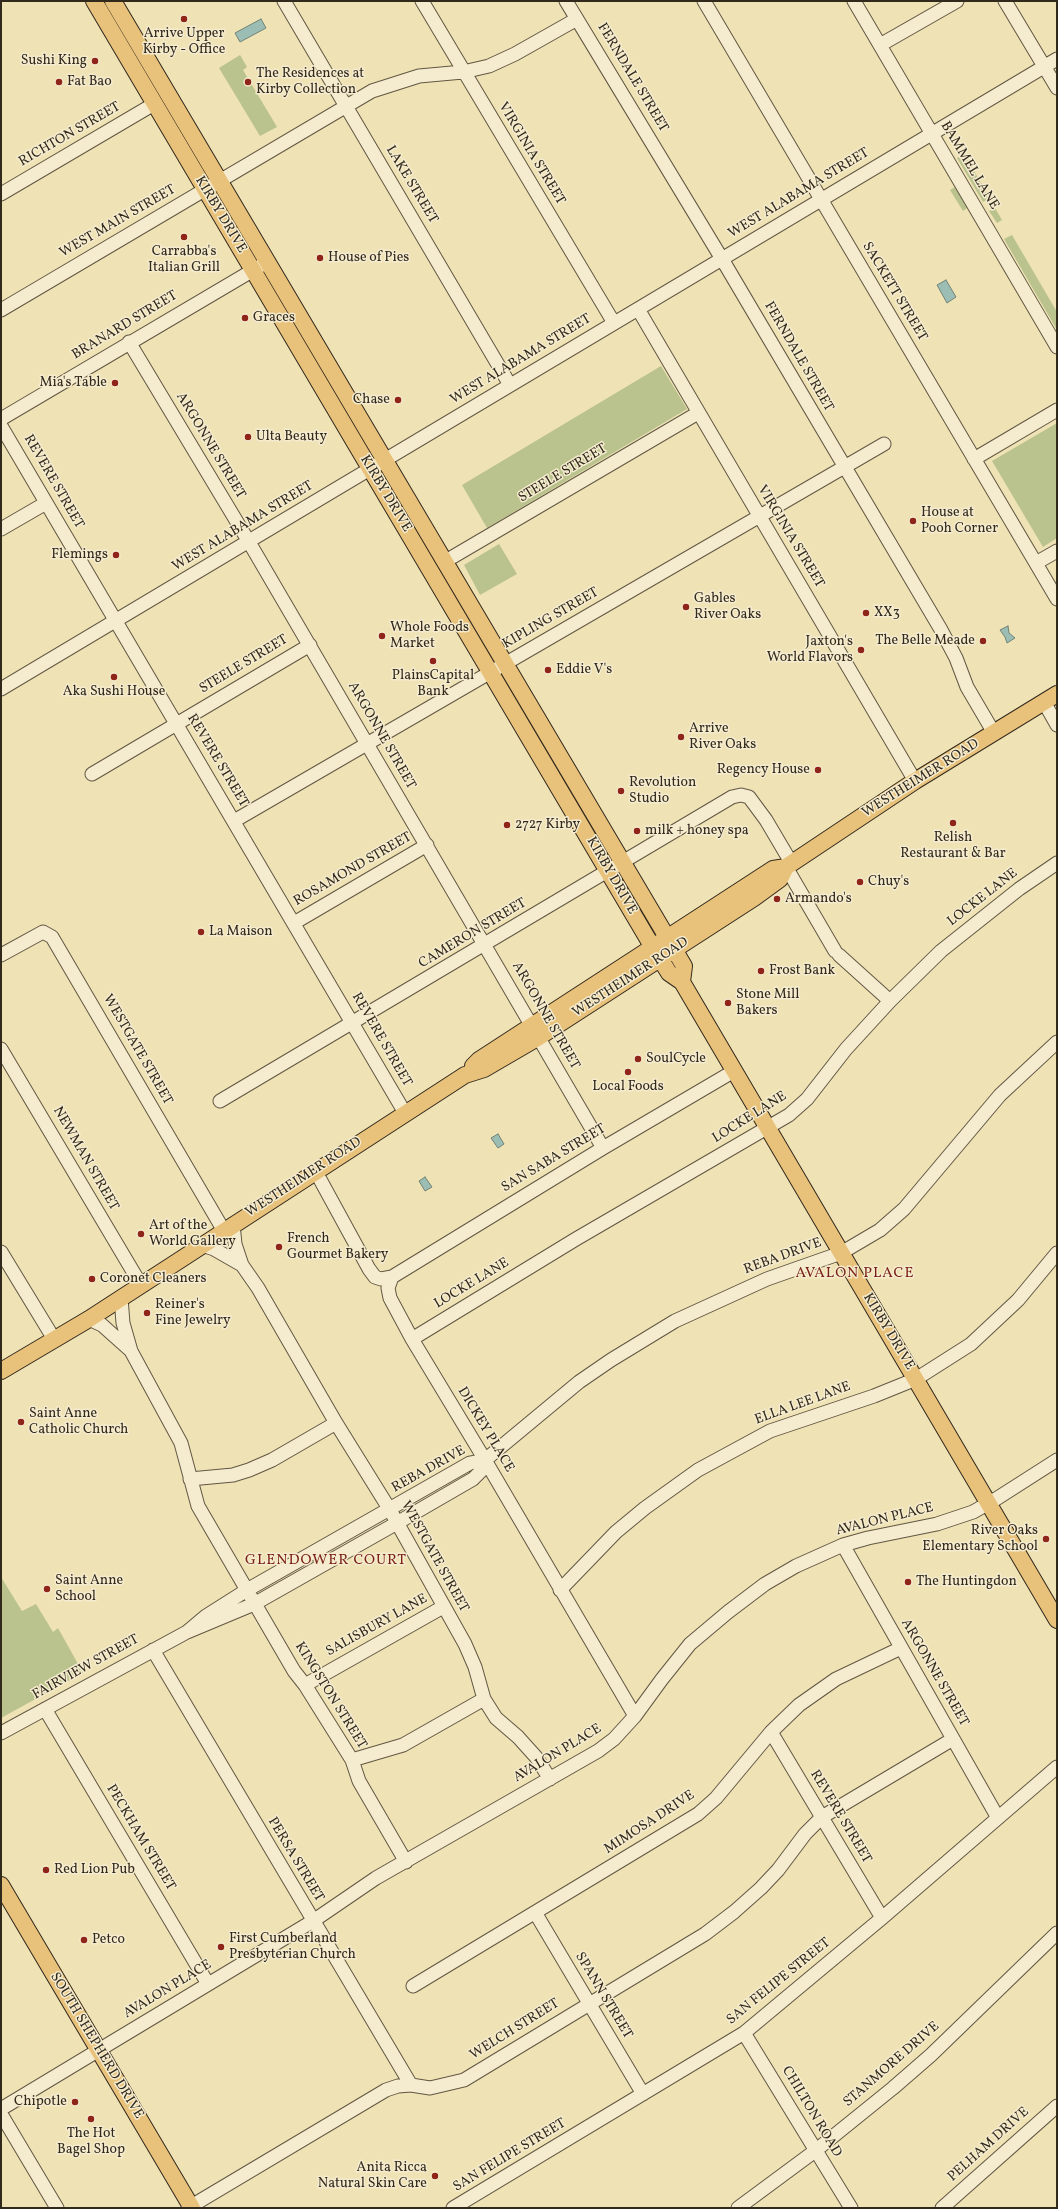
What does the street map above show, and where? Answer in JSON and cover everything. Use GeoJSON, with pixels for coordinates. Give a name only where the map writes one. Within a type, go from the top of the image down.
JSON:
{"type":"FeatureCollection","features":[{"type":"Feature","properties":{"kind":"main road","name":"KIRBY DRIVE"},"geometry":{"type":"LineString","coordinates":[[113,1],[316,344],[419,550],[498,668],[623,863],[684,966],[682,982]]}},
{"type":"Feature","properties":{"kind":"main road","name":"KIRBY DRIVE"},"geometry":{"type":"LineString","coordinates":[[96,5],[302,352],[444,562],[498,668],[608,872],[669,973],[682,982],[990,1503],[1057,1620]]}},
{"type":"Feature","properties":{"kind":"main road"},"geometry":{"type":"LineString","coordinates":[[302,352],[316,344]]}},
{"type":"Feature","properties":{"kind":"main road"},"geometry":{"type":"LineString","coordinates":[[419,550],[435,560],[444,562]]}},
{"type":"Feature","properties":{"kind":"main road","name":"WESTHEIMER ROAD"},"geometry":{"type":"LineString","coordinates":[[1,1371],[89,1319],[141,1286],[465,1075],[479,1060],[536,1031],[671,944],[773,868],[789,866],[915,780],[1050,698]]}},
{"type":"Feature","properties":{"kind":"main road","name":"SOUTH SHEPHERD DRIVE"},"geometry":{"type":"LineString","coordinates":[[1,1885],[190,2207]]}},
{"type":"Feature","properties":{"kind":"street"},"geometry":{"type":"LineString","coordinates":[[96,5],[113,1]]}},
{"type":"Feature","properties":{"kind":"street","name":"LAKE STREET"},"geometry":{"type":"LineString","coordinates":[[284,1],[510,385]]}},
{"type":"Feature","properties":{"kind":"street","name":"VIRGINIA STREET"},"geometry":{"type":"LineString","coordinates":[[422,1],[614,323]]}},
{"type":"Feature","properties":{"kind":"street","name":"FERNDALE STREET"},"geometry":{"type":"LineString","coordinates":[[566,1],[722,258],[940,628],[956,658],[967,687],[994,732]]}},
{"type":"Feature","properties":{"kind":"street","name":"BAMMEL LANE"},"geometry":{"type":"LineString","coordinates":[[854,1],[1057,347]]}},
{"type":"Feature","properties":{"kind":"street"},"geometry":{"type":"LineString","coordinates":[[880,45],[957,1]]}},
{"type":"Feature","properties":{"kind":"street"},"geometry":{"type":"LineString","coordinates":[[1005,1],[1057,88]]}},
{"type":"Feature","properties":{"kind":"street","name":"SACKETT STREET"},"geometry":{"type":"LineString","coordinates":[[710,3],[821,199],[1057,599]]}},
{"type":"Feature","properties":{"kind":"street","name":"WEST MAIN STREET"},"geometry":{"type":"LineString","coordinates":[[1,310],[372,92],[419,76],[464,72],[489,66],[515,54],[577,19]]}},
{"type":"Feature","properties":{"kind":"street","name":"WEST ALABAMA STREET"},"geometry":{"type":"LineString","coordinates":[[1,689],[1057,59]]}},
{"type":"Feature","properties":{"kind":"street","name":"RICHTON STREET"},"geometry":{"type":"LineString","coordinates":[[1,194],[154,104]]}},
{"type":"Feature","properties":{"kind":"street","name":"BRANARD STREET"},"geometry":{"type":"LineString","coordinates":[[1,419],[129,342],[267,262]]}},
{"type":"Feature","properties":{"kind":"street","name":"VIRGINIA STREET"},"geometry":{"type":"LineString","coordinates":[[638,309],[915,780]]}},
{"type":"Feature","properties":{"kind":"street","name":"ARGONNE STREET"},"geometry":{"type":"LineString","coordinates":[[129,342],[310,645],[536,1031],[602,1148]]}},
{"type":"Feature","properties":{"kind":"street"},"geometry":{"type":"LineString","coordinates":[[974,459],[1057,410]]}},
{"type":"Feature","properties":{"kind":"street","name":"STEELE STREET"},"geometry":{"type":"LineString","coordinates":[[444,562],[698,413]]}},
{"type":"Feature","properties":{"kind":"street","name":"REVERE STREET"},"geometry":{"type":"LineString","coordinates":[[1,426],[405,1113]]}},
{"type":"Feature","properties":{"kind":"street","name":"KIPLING STREET"},"geometry":{"type":"LineString","coordinates":[[234,821],[760,518],[884,444]]}},
{"type":"Feature","properties":{"kind":"street"},"geometry":{"type":"LineString","coordinates":[[1,529],[46,503]]}},
{"type":"Feature","properties":{"kind":"street"},"geometry":{"type":"LineString","coordinates":[[1036,563],[1057,551]]}},
{"type":"Feature","properties":{"kind":"street","name":"STEELE STREET"},"geometry":{"type":"LineString","coordinates":[[92,774],[310,645]]}},
{"type":"Feature","properties":{"kind":"street"},"geometry":{"type":"LineString","coordinates":[[1050,698],[1057,726]]}},
{"type":"Feature","properties":{"kind":"street","name":"CAMERON STREET"},"geometry":{"type":"LineString","coordinates":[[220,1101],[732,797],[741,795],[749,797],[760,811],[789,866]]}},
{"type":"Feature","properties":{"kind":"street","name":"ROSAMOND STREET"},"geometry":{"type":"LineString","coordinates":[[294,923],[427,845]]}},
{"type":"Feature","properties":{"kind":"street","name":"LOCKE LANE"},"geometry":{"type":"LineString","coordinates":[[412,1339],[576,1239],[769,1128],[799,1108],[846,1049],[890,1001],[942,951],[978,920],[1057,863]]}},
{"type":"Feature","properties":{"kind":"street"},"geometry":{"type":"LineString","coordinates":[[789,866],[837,953],[890,1001]]}},
{"type":"Feature","properties":{"kind":"street","name":"WESTGATE STREET"},"geometry":{"type":"LineString","coordinates":[[1,955],[43,932],[52,937],[229,1228],[242,1266],[258,1288],[336,1423],[390,1510],[465,1644],[475,1667],[484,1700],[496,1718],[518,1737],[536,1757],[550,1779]]}},
{"type":"Feature","properties":{"kind":"street","name":"REBA DRIVE"},"geometry":{"type":"LineString","coordinates":[[390,1510],[470,1463],[485,1460],[579,1382],[611,1360],[675,1321],[767,1279],[841,1253],[866,1240],[892,1221],[1000,1095],[1057,1042]]}},
{"type":"Feature","properties":{"kind":"street","name":"NEWMAN STREET"},"geometry":{"type":"LineString","coordinates":[[1,1049],[141,1286]]}},
{"type":"Feature","properties":{"kind":"street","name":"SAN SABA STREET"},"geometry":{"type":"LineString","coordinates":[[392,1277],[602,1148],[734,1071]]}},
{"type":"Feature","properties":{"kind":"street"},"geometry":{"type":"LineString","coordinates":[[316,1172],[369,1269],[375,1277],[381,1279],[392,1277]]}},
{"type":"Feature","properties":{"kind":"street","name":"WESTGATE STREET"},"geometry":{"type":"LineString","coordinates":[[202,1245],[242,1266]]}},
{"type":"Feature","properties":{"kind":"street"},"geometry":{"type":"LineString","coordinates":[[1,1252],[54,1340]]}},
{"type":"Feature","properties":{"kind":"street","name":"ELLA LEE LANE"},"geometry":{"type":"LineString","coordinates":[[560,1590],[628,1522],[698,1470],[770,1431],[874,1396],[916,1378],[971,1344],[1018,1300],[1057,1253]]}},
{"type":"Feature","properties":{"kind":"street","name":"DICKEY PLACE"},"geometry":{"type":"LineString","coordinates":[[392,1277],[388,1288],[390,1298],[412,1339],[636,1716]]}},
{"type":"Feature","properties":{"kind":"street"},"geometry":{"type":"LineString","coordinates":[[121,1298],[123,1323],[131,1351]]}},
{"type":"Feature","properties":{"kind":"street"},"geometry":{"type":"LineString","coordinates":[[89,1319],[113,1334],[131,1351]]}},
{"type":"Feature","properties":{"kind":"street","name":"KINGSTON STREET"},"geometry":{"type":"LineString","coordinates":[[131,1351],[181,1443],[198,1506],[294,1671],[305,1684],[352,1760],[359,1781],[406,1862]]}},
{"type":"Feature","properties":{"kind":"street"},"geometry":{"type":"LineString","coordinates":[[190,1479],[233,1475],[249,1470],[272,1460],[336,1423]]}},
{"type":"Feature","properties":{"kind":"street","name":"REBA DRIVE"},"geometry":{"type":"LineString","coordinates":[[397,1524],[473,1479],[481,1471],[485,1460]]}},
{"type":"Feature","properties":{"kind":"street","name":"AVALON PLACE"},"geometry":{"type":"LineString","coordinates":[[1,2109],[313,1921],[376,1878],[598,1751],[614,1739],[636,1716],[662,1679],[690,1644],[728,1612],[771,1580],[796,1566],[843,1544],[937,1524],[990,1503],[1057,1460]]}},
{"type":"Feature","properties":{"kind":"street","name":"FAIRVIEW STREET"},"geometry":{"type":"LineString","coordinates":[[186,1632],[206,1616],[247,1590],[390,1510]]}},
{"type":"Feature","properties":{"kind":"street","name":"FAIRVIEW STREET"},"geometry":{"type":"LineString","coordinates":[[1,1733],[186,1632],[254,1604],[397,1524]]}},
{"type":"Feature","properties":{"kind":"street","name":"ARGONNE STREET"},"geometry":{"type":"LineString","coordinates":[[843,1544],[998,1818]]}},
{"type":"Feature","properties":{"kind":"street","name":"SALISBURY LANE"},"geometry":{"type":"LineString","coordinates":[[305,1684],[443,1607]]}},
{"type":"Feature","properties":{"kind":"street","name":"MIMOSA DRIVE"},"geometry":{"type":"LineString","coordinates":[[413,1986],[536,1914],[698,1814],[716,1798],[771,1732],[820,1688],[857,1668],[902,1648]]}},
{"type":"Feature","properties":{"kind":"street","name":"PERSA STREET"},"geometry":{"type":"LineString","coordinates":[[152,1650],[410,2085]]}},
{"type":"Feature","properties":{"kind":"street"},"geometry":{"type":"LineString","coordinates":[[352,1760],[403,1745],[484,1700]]}},
{"type":"Feature","properties":{"kind":"street","name":"PECKHAM STREET"},"geometry":{"type":"LineString","coordinates":[[45,1709],[208,1984]]}},
{"type":"Feature","properties":{"kind":"street","name":"REVERE STREET"},"geometry":{"type":"LineString","coordinates":[[771,1732],[882,1918]]}},
{"type":"Feature","properties":{"kind":"street","name":"WELCH STREET"},"geometry":{"type":"LineString","coordinates":[[190,2207],[386,2090],[398,2086],[410,2085],[430,2088],[464,2080],[705,1934],[734,1912],[778,1870],[805,1834],[822,1817],[953,1739]]}},
{"type":"Feature","properties":{"kind":"street","name":"SAN FELIPE STREET"},"geometry":{"type":"LineString","coordinates":[[454,2208],[744,2033],[882,1918],[1057,1767]]}},
{"type":"Feature","properties":{"kind":"street","name":"SPANN STREET"},"geometry":{"type":"LineString","coordinates":[[536,1914],[643,2094]]}},
{"type":"Feature","properties":{"kind":"street","name":"STANMORE DRIVE"},"geometry":{"type":"LineString","coordinates":[[738,2208],[815,2151],[930,2055],[1057,1933]]}},
{"type":"Feature","properties":{"kind":"street","name":"CHILTON ROAD"},"geometry":{"type":"LineString","coordinates":[[744,2033],[851,2208]]}},
{"type":"Feature","properties":{"kind":"street","name":"PELHAM DRIVE"},"geometry":{"type":"LineString","coordinates":[[942,2208],[1057,2106]]}},
{"type":"Feature","properties":{"kind":"street"},"geometry":{"type":"LineString","coordinates":[[1,2114],[57,2208]]}},
{"type":"Feature","properties":{"kind":"green space"},"geometry":{"type":"Polygon","coordinates":[[[240,55],[247,67],[243,70],[277,127],[260,136],[219,68],[240,55]]]}},
{"type":"Feature","properties":{"kind":"green space"},"geometry":{"type":"Polygon","coordinates":[[[964,154],[990,198],[983,202],[957,158],[964,154]]]}},
{"type":"Feature","properties":{"kind":"green space"},"geometry":{"type":"Polygon","coordinates":[[[955,187],[967,208],[963,211],[950,190],[955,187]]]}},
{"type":"Feature","properties":{"kind":"green space"},"geometry":{"type":"Polygon","coordinates":[[[995,208],[1002,220],[997,223],[989,211],[995,208]]]}},
{"type":"Feature","properties":{"kind":"green space"},"geometry":{"type":"Polygon","coordinates":[[[1012,235],[1057,312],[1057,330],[1004,239],[1012,235]]]}},
{"type":"Feature","properties":{"kind":"green space"},"geometry":{"type":"Polygon","coordinates":[[[661,366],[687,409],[487,528],[462,485],[661,366]]]}},
{"type":"Feature","properties":{"kind":"green space"},"geometry":{"type":"Polygon","coordinates":[[[1057,423],[1057,538],[1043,547],[992,461],[1057,423]]]}},
{"type":"Feature","properties":{"kind":"green space"},"geometry":{"type":"Polygon","coordinates":[[[499,544],[517,574],[480,595],[464,565],[499,544]]]}},
{"type":"Feature","properties":{"kind":"green space"},"geometry":{"type":"Polygon","coordinates":[[[1,1577],[22,1611],[36,1604],[53,1632],[58,1628],[83,1673],[1,1718],[1,1577]]]}},
{"type":"Feature","properties":{"kind":"water"},"geometry":{"type":"Polygon","coordinates":[[[261,19],[266,28],[240,42],[235,33],[261,19]]]}},
{"type":"Feature","properties":{"kind":"water"},"geometry":{"type":"Polygon","coordinates":[[[946,280],[956,297],[947,303],[937,285],[946,280]]]}},
{"type":"Feature","properties":{"kind":"water"},"geometry":{"type":"Polygon","coordinates":[[[1008,626],[1009,633],[1015,638],[1007,643],[1000,630],[1008,626]]]}},
{"type":"Feature","properties":{"kind":"water"},"geometry":{"type":"Polygon","coordinates":[[[498,1134],[504,1144],[498,1148],[491,1138],[498,1134]]]}},
{"type":"Feature","properties":{"kind":"water"},"geometry":{"type":"Polygon","coordinates":[[[425,1177],[432,1187],[425,1191],[419,1181],[425,1177]]]}},
{"type":"Feature","properties":{"kind":"place","name":"Arrive Upper Kirby - Office"},"geometry":{"type":"Point","coordinates":[184,19]}},
{"type":"Feature","properties":{"kind":"place","name":"Sushi King"},"geometry":{"type":"Point","coordinates":[95,61]}},
{"type":"Feature","properties":{"kind":"place","name":"Fat Bao"},"geometry":{"type":"Point","coordinates":[59,82]}},
{"type":"Feature","properties":{"kind":"place","name":"The Residences at Kirby Collection"},"geometry":{"type":"Point","coordinates":[248,82]}},
{"type":"Feature","properties":{"kind":"place","name":"Carrabba's Italian Grill"},"geometry":{"type":"Point","coordinates":[184,237]}},
{"type":"Feature","properties":{"kind":"place","name":"House of Pies"},"geometry":{"type":"Point","coordinates":[320,258]}},
{"type":"Feature","properties":{"kind":"place","name":"Graces"},"geometry":{"type":"Point","coordinates":[245,318]}},
{"type":"Feature","properties":{"kind":"place","name":"Mia's Table"},"geometry":{"type":"Point","coordinates":[115,383]}},
{"type":"Feature","properties":{"kind":"place","name":"Chase"},"geometry":{"type":"Point","coordinates":[398,400]}},
{"type":"Feature","properties":{"kind":"place","name":"Ulta Beauty"},"geometry":{"type":"Point","coordinates":[248,437]}},
{"type":"Feature","properties":{"kind":"place","name":"House at Pooh Corner"},"geometry":{"type":"Point","coordinates":[913,521]}},
{"type":"Feature","properties":{"kind":"place","name":"Flemings"},"geometry":{"type":"Point","coordinates":[116,555]}},
{"type":"Feature","properties":{"kind":"place","name":"Gables River Oaks"},"geometry":{"type":"Point","coordinates":[686,607]}},
{"type":"Feature","properties":{"kind":"place","name":"XX3"},"geometry":{"type":"Point","coordinates":[866,613]}},
{"type":"Feature","properties":{"kind":"place","name":"Whole Foods Market"},"geometry":{"type":"Point","coordinates":[382,636]}},
{"type":"Feature","properties":{"kind":"place","name":"The Belle Meade"},"geometry":{"type":"Point","coordinates":[983,641]}},
{"type":"Feature","properties":{"kind":"place","name":"Jaxton's World Flavors"},"geometry":{"type":"Point","coordinates":[861,650]}},
{"type":"Feature","properties":{"kind":"place","name":"PlainsCapital Bank"},"geometry":{"type":"Point","coordinates":[433,661]}},
{"type":"Feature","properties":{"kind":"place","name":"Eddie V's"},"geometry":{"type":"Point","coordinates":[548,670]}},
{"type":"Feature","properties":{"kind":"place","name":"Aka Sushi House"},"geometry":{"type":"Point","coordinates":[114,677]}},
{"type":"Feature","properties":{"kind":"place","name":"Arrive River Oaks"},"geometry":{"type":"Point","coordinates":[681,737]}},
{"type":"Feature","properties":{"kind":"place","name":"Regency House"},"geometry":{"type":"Point","coordinates":[818,770]}},
{"type":"Feature","properties":{"kind":"place","name":"Revolution Studio"},"geometry":{"type":"Point","coordinates":[621,791]}},
{"type":"Feature","properties":{"kind":"place","name":"Relish Restaurant & Bar"},"geometry":{"type":"Point","coordinates":[953,823]}},
{"type":"Feature","properties":{"kind":"place","name":"2727 Kirby"},"geometry":{"type":"Point","coordinates":[507,825]}},
{"type":"Feature","properties":{"kind":"place","name":"milk + honey spa"},"geometry":{"type":"Point","coordinates":[637,831]}},
{"type":"Feature","properties":{"kind":"place","name":"Chuy's"},"geometry":{"type":"Point","coordinates":[860,882]}},
{"type":"Feature","properties":{"kind":"place","name":"Armando's"},"geometry":{"type":"Point","coordinates":[777,899]}},
{"type":"Feature","properties":{"kind":"place","name":"La Maison"},"geometry":{"type":"Point","coordinates":[201,932]}},
{"type":"Feature","properties":{"kind":"place","name":"Frost Bank"},"geometry":{"type":"Point","coordinates":[761,971]}},
{"type":"Feature","properties":{"kind":"place","name":"Stone Mill Bakers"},"geometry":{"type":"Point","coordinates":[728,1003]}},
{"type":"Feature","properties":{"kind":"place","name":"SoulCycle"},"geometry":{"type":"Point","coordinates":[638,1059]}},
{"type":"Feature","properties":{"kind":"place","name":"Local Foods"},"geometry":{"type":"Point","coordinates":[628,1072]}},
{"type":"Feature","properties":{"kind":"place","name":"Art of the World Gallery"},"geometry":{"type":"Point","coordinates":[141,1234]}},
{"type":"Feature","properties":{"kind":"place","name":"French Gourmet Bakery"},"geometry":{"type":"Point","coordinates":[279,1247]}},
{"type":"Feature","properties":{"kind":"place","name":"Coronet Cleaners"},"geometry":{"type":"Point","coordinates":[92,1279]}},
{"type":"Feature","properties":{"kind":"place","name":"Reiner's Fine Jewelry"},"geometry":{"type":"Point","coordinates":[147,1313]}},
{"type":"Feature","properties":{"kind":"place","name":"Saint Anne Catholic Church"},"geometry":{"type":"Point","coordinates":[21,1422]}},
{"type":"Feature","properties":{"kind":"place","name":"River Oaks Elementary School"},"geometry":{"type":"Point","coordinates":[1046,1539]}},
{"type":"Feature","properties":{"kind":"place","name":"The Huntingdon"},"geometry":{"type":"Point","coordinates":[908,1582]}},
{"type":"Feature","properties":{"kind":"place","name":"Saint Anne School"},"geometry":{"type":"Point","coordinates":[47,1589]}},
{"type":"Feature","properties":{"kind":"place","name":"Red Lion Pub"},"geometry":{"type":"Point","coordinates":[46,1870]}},
{"type":"Feature","properties":{"kind":"place","name":"Petco"},"geometry":{"type":"Point","coordinates":[84,1940]}},
{"type":"Feature","properties":{"kind":"place","name":"First Cumberland Presbyterian Church"},"geometry":{"type":"Point","coordinates":[221,1947]}},
{"type":"Feature","properties":{"kind":"place","name":"Chipotle"},"geometry":{"type":"Point","coordinates":[75,2102]}},
{"type":"Feature","properties":{"kind":"place","name":"The Hot Bagel Shop"},"geometry":{"type":"Point","coordinates":[91,2119]}},
{"type":"Feature","properties":{"kind":"place","name":"Anita Ricca Natural Skin Care"},"geometry":{"type":"Point","coordinates":[435,2176]}},
{"type":"Feature","properties":{"kind":"district","name":"AVALON PLACE"},"geometry":{"type":"Point","coordinates":[855,1274]}},
{"type":"Feature","properties":{"kind":"district","name":"GLENDOWER COURT"},"geometry":{"type":"Point","coordinates":[326,1561]}}]}
